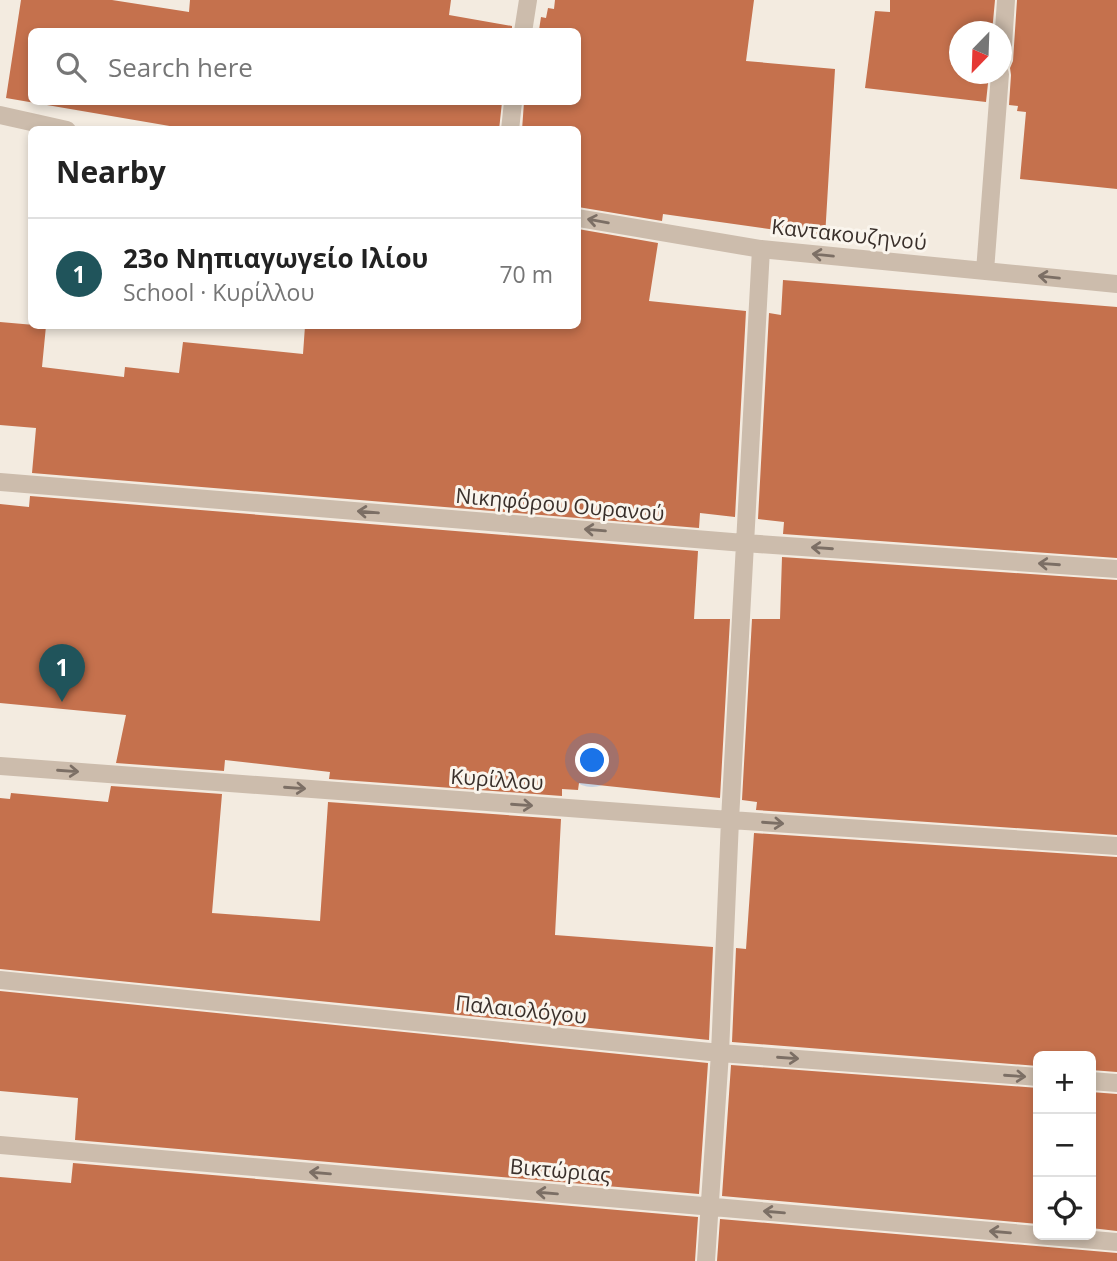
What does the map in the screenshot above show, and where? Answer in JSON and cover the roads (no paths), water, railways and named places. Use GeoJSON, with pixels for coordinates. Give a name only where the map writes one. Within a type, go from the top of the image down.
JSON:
{"type":"FeatureCollection","features":[{"type":"Feature","properties":{"kind":"street"},"geometry":{"type":"LineString","coordinates":[[524,28],[528,0]]}},
{"type":"Feature","properties":{"kind":"street"},"geometry":{"type":"LineString","coordinates":[[1005,21],[1006,0]]}},
{"type":"Feature","properties":{"kind":"street"},"geometry":{"type":"LineString","coordinates":[[985,271],[999,84]]}},
{"type":"Feature","properties":{"kind":"street"},"geometry":{"type":"LineString","coordinates":[[510,126],[513,105]]}},
{"type":"Feature","properties":{"kind":"street"},"geometry":{"type":"LineString","coordinates":[[0,116],[48,126]]}},
{"type":"Feature","properties":{"kind":"street","name":"Καντακουζηνού"},"geometry":{"type":"LineString","coordinates":[[581,219],[761,249],[1117,284]]}},
{"type":"Feature","properties":{"kind":"street"},"geometry":{"type":"LineString","coordinates":[[706,1261],[720,1053],[761,249]]}},
{"type":"Feature","properties":{"kind":"street","name":"Νικηφόρου Ουρανού"},"geometry":{"type":"LineString","coordinates":[[0,481],[744,543],[1117,569]]}},
{"type":"Feature","properties":{"kind":"street","name":"Κυρίλλου"},"geometry":{"type":"LineString","coordinates":[[0,766],[1117,846]]}},
{"type":"Feature","properties":{"kind":"street","name":"Παλαιολόγου"},"geometry":{"type":"LineString","coordinates":[[0,980],[720,1053],[1033,1077]]}},
{"type":"Feature","properties":{"kind":"street"},"geometry":{"type":"LineString","coordinates":[[1096,1082],[1117,1083]]}},
{"type":"Feature","properties":{"kind":"street","name":"Βικτώριας"},"geometry":{"type":"LineString","coordinates":[[0,1145],[1117,1242]]}},
{"type":"Feature","properties":{"kind":"place","name":"23ο Νηπιαγωγείο Ιλίου"},"geometry":{"type":"Point","coordinates":[62,702]}}]}
